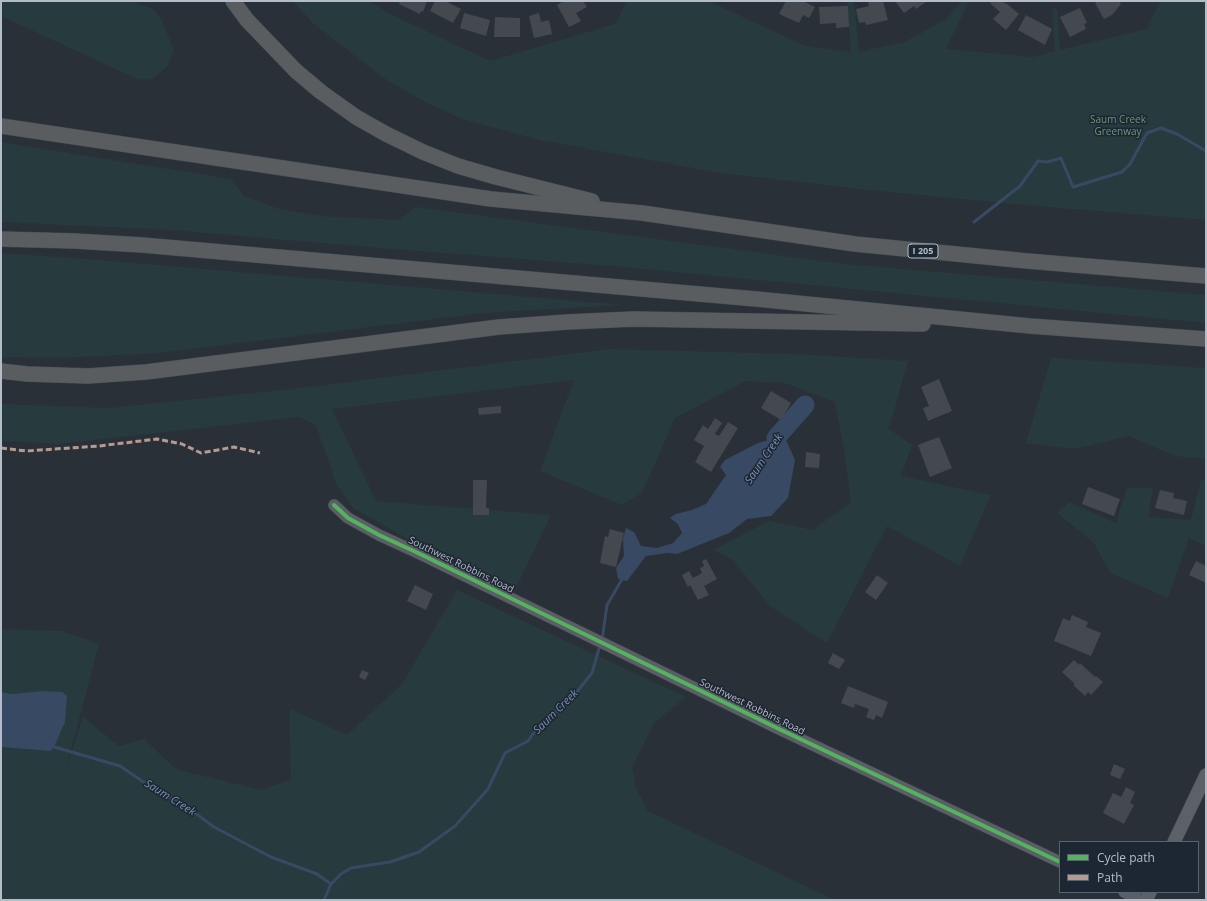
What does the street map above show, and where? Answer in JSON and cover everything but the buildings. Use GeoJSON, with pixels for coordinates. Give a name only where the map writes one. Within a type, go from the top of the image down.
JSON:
{"type":"FeatureCollection","features":[{"type":"Feature","properties":{"kind":"highway"},"geometry":{"type":"LineString","coordinates":[[233,1],[252,25],[296,71],[321,92],[356,117],[386,134],[458,166],[496,177],[642,213]]}},
{"type":"Feature","properties":{"kind":"highway"},"geometry":{"type":"LineString","coordinates":[[1,126],[483,198],[642,213]]}},
{"type":"Feature","properties":{"kind":"highway","name":"I 205"},"geometry":{"type":"LineString","coordinates":[[642,213],[737,228],[863,245],[1206,276]]}},
{"type":"Feature","properties":{"kind":"highway"},"geometry":{"type":"LineString","coordinates":[[1,239],[142,245],[756,299],[1030,326],[1206,339]]}},
{"type":"Feature","properties":{"kind":"highway"},"geometry":{"type":"LineString","coordinates":[[1,371],[27,374],[88,376],[146,372],[499,327],[634,319],[1030,326]]}},
{"type":"Feature","properties":{"kind":"main road"},"geometry":{"type":"LineString","coordinates":[[1174,841],[1206,775]]}},
{"type":"Feature","properties":{"kind":"street","name":"Southwest Robbins Road"},"geometry":{"type":"LineString","coordinates":[[334,506],[348,518],[379,535],[777,728],[1059,862]]}},
{"type":"Feature","properties":{"kind":"street"},"geometry":{"type":"LineString","coordinates":[[1126,893],[1141,900]]}},
{"type":"Feature","properties":{"kind":"green space"},"geometry":{"type":"Polygon","coordinates":[[[1,1],[134,2],[155,10],[162,21],[174,50],[168,66],[152,79],[139,80],[1,16],[1,1]]]}},
{"type":"Feature","properties":{"kind":"green space","name":"Saum Creek Greenway"},"geometry":{"type":"Polygon","coordinates":[[[292,1],[370,1],[388,13],[490,61],[615,24],[627,1],[709,1],[805,46],[851,52],[847,1],[854,1],[859,52],[905,42],[946,19],[962,1],[969,1],[946,49],[1033,57],[1055,51],[1052,9],[1057,8],[1060,50],[1147,29],[1160,1],[1206,1],[1206,220],[877,191],[720,173],[540,140],[462,119],[421,100],[382,77],[313,23],[292,1]]]}},
{"type":"Feature","properties":{"kind":"green space"},"geometry":{"type":"Polygon","coordinates":[[[1,142],[231,179],[244,196],[279,209],[321,216],[399,220],[416,207],[845,264],[1206,295],[1206,323],[623,267],[170,230],[1,222],[1,142]]]}},
{"type":"Feature","properties":{"kind":"green space"},"geometry":{"type":"Polygon","coordinates":[[[1,253],[100,260],[623,305],[483,313],[160,353],[61,358],[1,357],[1,253]]]}},
{"type":"Feature","properties":{"kind":"green space"},"geometry":{"type":"Polygon","coordinates":[[[610,349],[796,354],[908,361],[889,429],[912,445],[901,476],[991,495],[960,566],[887,526],[827,643],[770,606],[732,559],[713,550],[769,521],[813,530],[851,502],[844,450],[835,402],[785,383],[746,381],[675,418],[642,493],[622,505],[540,471],[574,380],[332,409],[376,501],[551,515],[517,586],[427,550],[353,508],[336,483],[316,425],[299,417],[60,444],[1,441],[1,404],[109,408],[301,388],[610,349]]]}},
{"type":"Feature","properties":{"kind":"green space"},"geometry":{"type":"Polygon","coordinates":[[[1051,358],[1206,368],[1206,459],[1175,456],[1129,436],[1074,449],[1026,443],[1051,358]]]}},
{"type":"Feature","properties":{"kind":"green space"},"geometry":{"type":"Polygon","coordinates":[[[1201,480],[1206,480],[1206,546],[1189,538],[1168,598],[1110,573],[1094,543],[1057,513],[1069,502],[1116,523],[1127,488],[1153,488],[1148,517],[1191,520],[1201,480]]]}},
{"type":"Feature","properties":{"kind":"green space"},"geometry":{"type":"Polygon","coordinates":[[[457,590],[686,697],[654,723],[632,767],[636,788],[648,811],[835,900],[1,900],[1,747],[50,751],[42,691],[12,694],[1,692],[1,629],[62,631],[99,644],[65,773],[83,717],[119,746],[144,739],[176,769],[261,790],[291,779],[289,715],[291,709],[347,735],[402,684],[457,590]]]}},
{"type":"Feature","properties":{"kind":"water"},"geometry":{"type":"Polygon","coordinates":[[[776,438],[785,438],[795,460],[788,498],[771,516],[747,519],[729,533],[677,554],[667,553],[646,556],[627,581],[618,579],[616,568],[624,556],[623,539],[626,528],[634,532],[641,546],[657,548],[673,543],[682,533],[678,524],[670,518],[676,514],[692,510],[706,504],[726,475],[720,467],[725,460],[758,443],[776,438]]]}},
{"type":"Feature","properties":{"kind":"water"},"geometry":{"type":"Polygon","coordinates":[[[42,691],[62,692],[67,696],[65,722],[54,747],[50,751],[1,747],[1,692],[12,694],[42,691]]]}},
{"type":"Feature","properties":{"kind":"waterway","name":"Saum Creek"},"geometry":{"type":"LineString","coordinates":[[974,222],[1020,186],[1038,161],[1047,162],[1061,158],[1073,187],[1122,172],[1130,164],[1147,133],[1161,128],[1177,134],[1206,151]]}},
{"type":"Feature","properties":{"kind":"waterway","name":"Saum Creek"},"geometry":{"type":"LineString","coordinates":[[776,438],[805,405]]}},
{"type":"Feature","properties":{"kind":"waterway","name":"Saum Creek"},"geometry":{"type":"LineString","coordinates":[[602,640],[607,605],[624,576]]}},
{"type":"Feature","properties":{"kind":"waterway","name":"Saum Creek"},"geometry":{"type":"LineString","coordinates":[[324,900],[331,884],[341,874],[351,868],[390,862],[419,852],[455,826],[488,789],[505,753],[528,741],[538,727],[572,698],[592,673],[600,645]]}},
{"type":"Feature","properties":{"kind":"waterway","name":"Saum Creek"},"geometry":{"type":"LineString","coordinates":[[51,746],[120,766],[161,794],[179,801],[214,827],[271,857],[317,874],[331,884]]}},
{"type":"Feature","properties":{"kind":"marked path"},"geometry":{"type":"LineString","coordinates":[[1,448],[26,451],[99,446],[157,439],[182,444],[201,453],[234,447],[260,453]]}},
{"type":"Feature","properties":{"kind":"cycle path"},"geometry":{"type":"LineString","coordinates":[[334,505],[348,518],[379,535],[777,728],[1059,862]]}}]}
